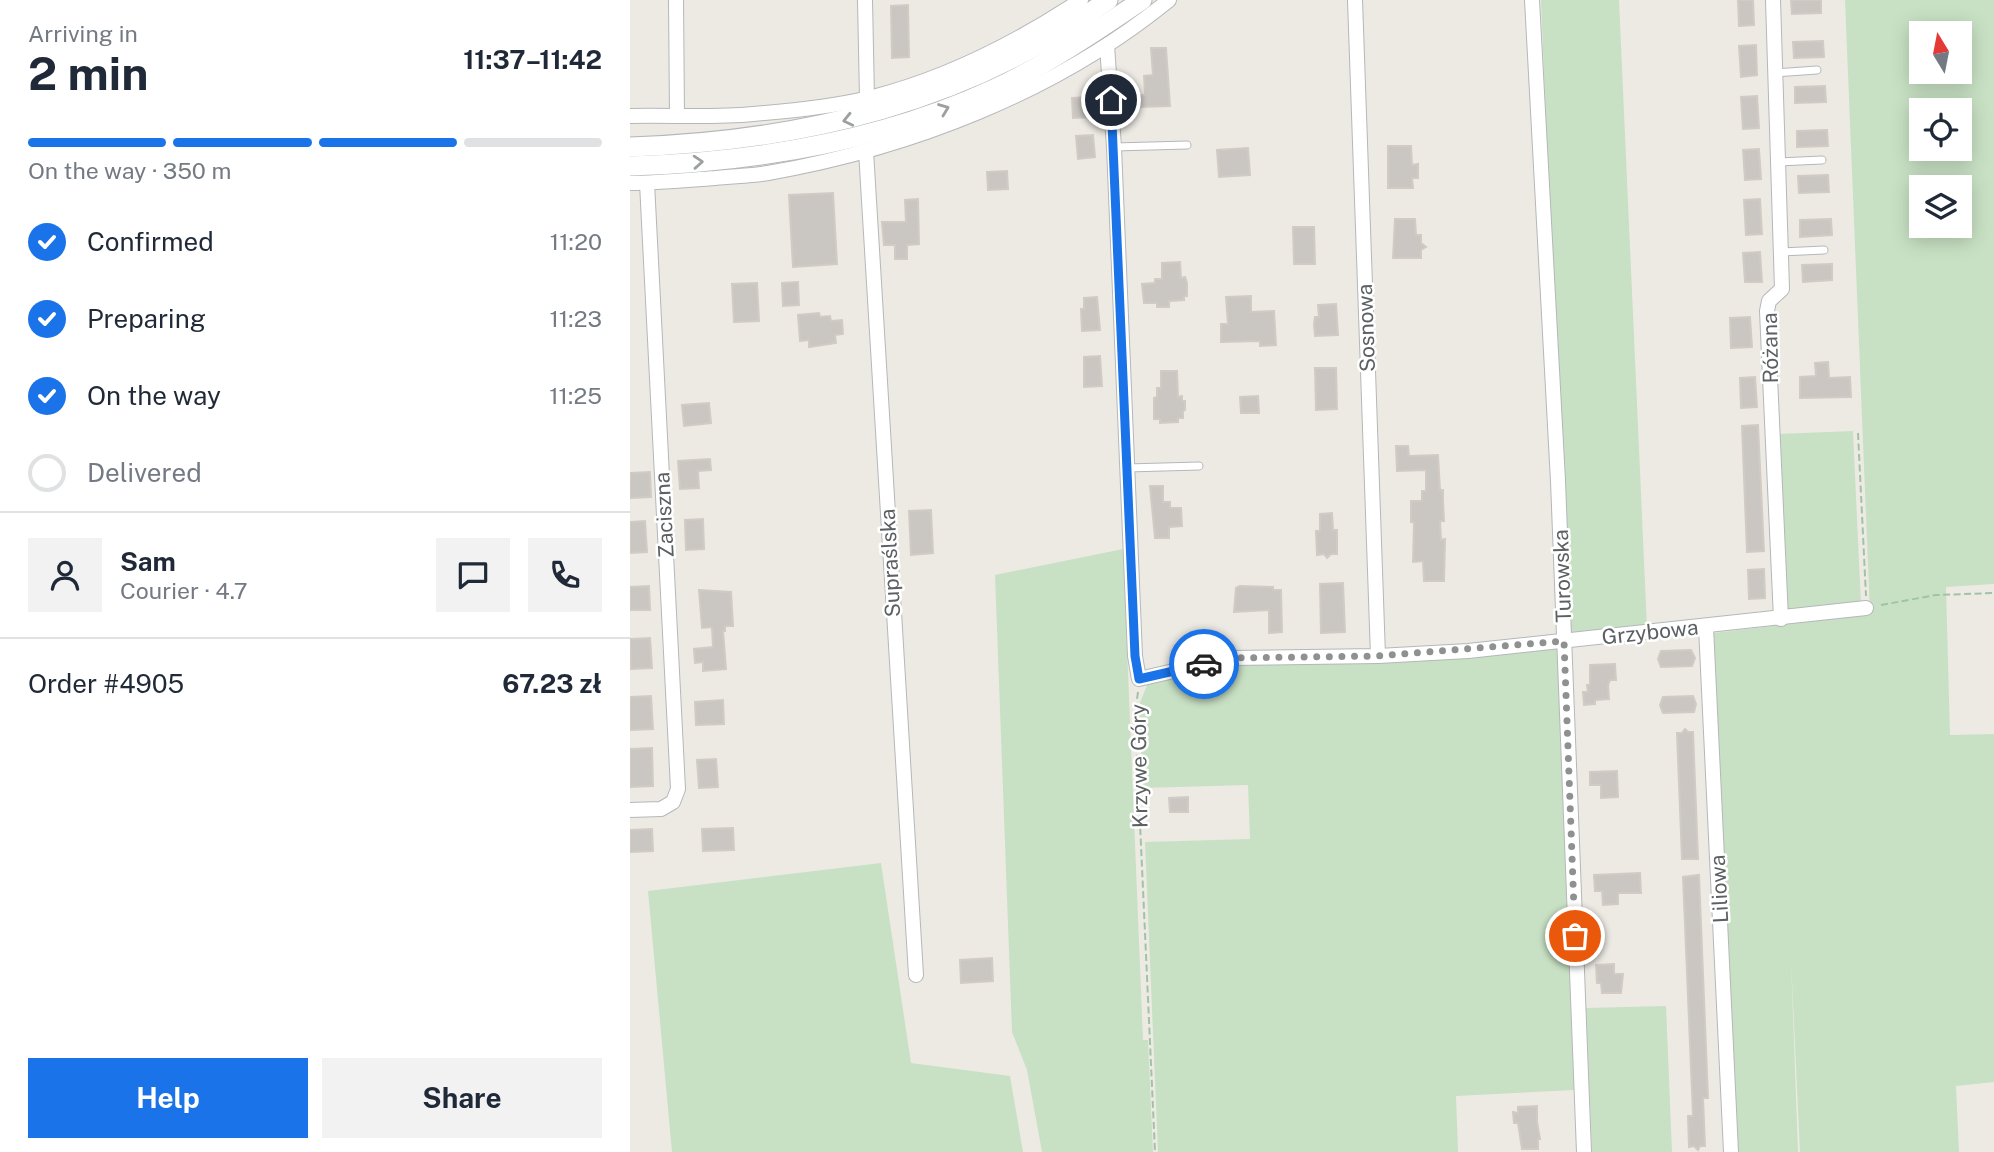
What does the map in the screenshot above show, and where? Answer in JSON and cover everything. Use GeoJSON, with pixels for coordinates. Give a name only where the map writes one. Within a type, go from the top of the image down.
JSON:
{"type":"FeatureCollection","features":[{"type":"Feature","properties":{"kind":"main road"},"geometry":{"type":"LineString","coordinates":[[630,147],[761,137],[852,119],[907,103],[984,72],[1045,40],[1108,0]]}},
{"type":"Feature","properties":{"kind":"main road"},"geometry":{"type":"LineString","coordinates":[[630,166],[762,156],[911,122],[992,90],[1052,58],[1142,0]]}},
{"type":"Feature","properties":{"kind":"street"},"geometry":{"type":"LineString","coordinates":[[676,0],[677,115]]}},
{"type":"Feature","properties":{"kind":"street"},"geometry":{"type":"LineString","coordinates":[[865,0],[867,98]]}},
{"type":"Feature","properties":{"kind":"street"},"geometry":{"type":"LineString","coordinates":[[630,116],[749,115],[867,98],[906,88],[955,70],[1049,21],[1082,0]]}},
{"type":"Feature","properties":{"kind":"street"},"geometry":{"type":"LineString","coordinates":[[630,183],[766,174],[866,151],[993,107],[1107,45],[1169,0]]}},
{"type":"Feature","properties":{"kind":"street","name":"Sosnowa"},"geometry":{"type":"LineString","coordinates":[[1354,0],[1378,656]]}},
{"type":"Feature","properties":{"kind":"street","name":"Turowska"},"geometry":{"type":"LineString","coordinates":[[1532,0],[1564,641],[1584,1152]]}},
{"type":"Feature","properties":{"kind":"street","name":"Różana"},"geometry":{"type":"LineString","coordinates":[[1773,0],[1782,289],[1769,301],[1767,311],[1781,619]]}},
{"type":"Feature","properties":{"kind":"street","name":"Krzywe Góry"},"geometry":{"type":"LineString","coordinates":[[1107,45],[1114,147],[1135,656],[1139,679]]}},
{"type":"Feature","properties":{"kind":"street","name":"Supraślska"},"geometry":{"type":"LineString","coordinates":[[866,151],[916,975]]}},
{"type":"Feature","properties":{"kind":"street","name":"Zaciszna"},"geometry":{"type":"LineString","coordinates":[[630,810],[661,809],[673,802],[678,789],[647,183]]}},
{"type":"Feature","properties":{"kind":"street","name":"Grzybowa"},"geometry":{"type":"LineString","coordinates":[[1139,679],[1230,658],[1378,656],[1564,641],[1866,608]]}},
{"type":"Feature","properties":{"kind":"street","name":"Liliowa"},"geometry":{"type":"LineString","coordinates":[[1706,627],[1731,1152]]}},
{"type":"Feature","properties":{"kind":"lane"},"geometry":{"type":"LineString","coordinates":[[1775,73],[1817,71]]}},
{"type":"Feature","properties":{"kind":"lane"},"geometry":{"type":"LineString","coordinates":[[1114,147],[1187,145]]}},
{"type":"Feature","properties":{"kind":"lane"},"geometry":{"type":"LineString","coordinates":[[1778,162],[1822,160]]}},
{"type":"Feature","properties":{"kind":"lane"},"geometry":{"type":"LineString","coordinates":[[1781,252],[1824,250]]}},
{"type":"Feature","properties":{"kind":"lane"},"geometry":{"type":"LineString","coordinates":[[1126,468],[1199,466]]}},
{"type":"Feature","properties":{"kind":"path"},"geometry":{"type":"LineString","coordinates":[[1858,433],[1866,608],[1936,595],[1994,593]]}},
{"type":"Feature","properties":{"kind":"path","name":"Krzywe Góry"},"geometry":{"type":"LineString","coordinates":[[1139,679],[1135,714],[1155,1152]]}},
{"type":"Feature","properties":{"kind":"green space"},"geometry":{"type":"Polygon","coordinates":[[[1541,0],[1619,0],[1647,628],[1567,636],[1541,0]]]}},
{"type":"Feature","properties":{"kind":"green space"},"geometry":{"type":"Polygon","coordinates":[[[1845,0],[1994,0],[1994,584],[1946,587],[1950,735],[1994,734],[1994,1082],[1956,1086],[1959,1152],[1800,1152],[1791,960],[1798,1152],[1736,1152],[1714,633],[1870,614],[1845,0]]]}},
{"type":"Feature","properties":{"kind":"green space"},"geometry":{"type":"Polygon","coordinates":[[[1853,431],[1861,605],[1787,614],[1778,434],[1853,431]]]}},
{"type":"Feature","properties":{"kind":"green space"},"geometry":{"type":"Polygon","coordinates":[[[1123,549],[1143,1040],[1148,1040],[1153,1152],[1042,1152],[1027,1070],[1012,1032],[995,575],[1123,549]]]}},
{"type":"Feature","properties":{"kind":"green space"},"geometry":{"type":"Polygon","coordinates":[[[1557,649],[1574,1090],[1456,1096],[1458,1152],[1158,1152],[1145,842],[1250,839],[1248,785],[1143,788],[1139,705],[1148,683],[1216,666],[1426,660],[1557,649]]]}},
{"type":"Feature","properties":{"kind":"green space"},"geometry":{"type":"Polygon","coordinates":[[[881,863],[911,1063],[1010,1076],[1023,1152],[672,1152],[648,891],[881,863]]]}},
{"type":"Feature","properties":{"kind":"green space"},"geometry":{"type":"Polygon","coordinates":[[[1666,1006],[1672,1152],[1592,1152],[1586,1008],[1666,1006]]]}},
{"type":"Feature","properties":{"kind":"building"},"geometry":{"type":"Polygon","coordinates":[[[1738,0],[1753,0],[1754,25],[1739,26],[1738,0]]]}},
{"type":"Feature","properties":{"kind":"building"},"geometry":{"type":"Polygon","coordinates":[[[1791,0],[1821,0],[1821,13],[1792,14],[1791,0]]]}},
{"type":"Feature","properties":{"kind":"building"},"geometry":{"type":"Polygon","coordinates":[[[908,5],[909,57],[892,58],[891,6],[908,5]]]}},
{"type":"Feature","properties":{"kind":"building"},"geometry":{"type":"Polygon","coordinates":[[[1823,41],[1824,57],[1794,58],[1793,42],[1823,41]]]}},
{"type":"Feature","properties":{"kind":"building"},"geometry":{"type":"Polygon","coordinates":[[[1756,45],[1757,75],[1741,77],[1739,46],[1756,45]]]}},
{"type":"Feature","properties":{"kind":"building"},"geometry":{"type":"Polygon","coordinates":[[[1151,48],[1166,48],[1170,106],[1139,107],[1139,95],[1145,95],[1144,76],[1153,75],[1151,48]]]}},
{"type":"Feature","properties":{"kind":"building"},"geometry":{"type":"Polygon","coordinates":[[[1825,86],[1826,102],[1795,103],[1795,87],[1825,86]]]}},
{"type":"Feature","properties":{"kind":"building"},"geometry":{"type":"Polygon","coordinates":[[[1757,96],[1759,128],[1743,129],[1741,97],[1757,96]]]}},
{"type":"Feature","properties":{"kind":"building"},"geometry":{"type":"Polygon","coordinates":[[[1093,97],[1094,117],[1073,118],[1072,98],[1093,97]]]}},
{"type":"Feature","properties":{"kind":"building"},"geometry":{"type":"Polygon","coordinates":[[[1827,130],[1828,146],[1797,147],[1797,131],[1827,130]]]}},
{"type":"Feature","properties":{"kind":"building"},"geometry":{"type":"Polygon","coordinates":[[[1093,135],[1095,157],[1078,159],[1076,136],[1093,135]]]}},
{"type":"Feature","properties":{"kind":"building"},"geometry":{"type":"Polygon","coordinates":[[[1388,146],[1411,146],[1412,165],[1418,164],[1418,178],[1412,178],[1413,188],[1388,188],[1388,146]]]}},
{"type":"Feature","properties":{"kind":"building"},"geometry":{"type":"Polygon","coordinates":[[[1248,148],[1250,175],[1219,177],[1217,150],[1248,148]]]}},
{"type":"Feature","properties":{"kind":"building"},"geometry":{"type":"Polygon","coordinates":[[[1759,149],[1761,179],[1745,180],[1743,150],[1759,149]]]}},
{"type":"Feature","properties":{"kind":"building"},"geometry":{"type":"Polygon","coordinates":[[[1007,171],[1008,189],[988,190],[987,172],[1007,171]]]}},
{"type":"Feature","properties":{"kind":"building"},"geometry":{"type":"Polygon","coordinates":[[[1828,175],[1829,192],[1799,193],[1798,176],[1828,175]]]}},
{"type":"Feature","properties":{"kind":"building"},"geometry":{"type":"Polygon","coordinates":[[[833,193],[837,264],[793,267],[789,195],[833,193]]]}},
{"type":"Feature","properties":{"kind":"building"},"geometry":{"type":"Polygon","coordinates":[[[918,199],[919,244],[907,245],[907,259],[895,259],[895,245],[884,245],[882,222],[906,222],[905,200],[918,199]]]}},
{"type":"Feature","properties":{"kind":"building"},"geometry":{"type":"Polygon","coordinates":[[[1760,199],[1762,234],[1746,235],[1744,200],[1760,199]]]}},
{"type":"Feature","properties":{"kind":"building"},"geometry":{"type":"Polygon","coordinates":[[[1395,219],[1415,219],[1416,235],[1421,235],[1421,243],[1426,247],[1421,250],[1421,258],[1393,258],[1395,219]]]}},
{"type":"Feature","properties":{"kind":"building"},"geometry":{"type":"Polygon","coordinates":[[[1831,219],[1832,235],[1800,237],[1800,220],[1831,219]]]}},
{"type":"Feature","properties":{"kind":"building"},"geometry":{"type":"Polygon","coordinates":[[[1293,227],[1314,227],[1315,264],[1294,264],[1293,227]]]}},
{"type":"Feature","properties":{"kind":"building"},"geometry":{"type":"Polygon","coordinates":[[[1760,252],[1762,282],[1745,282],[1743,253],[1760,252]]]}},
{"type":"Feature","properties":{"kind":"building"},"geometry":{"type":"Polygon","coordinates":[[[1180,262],[1181,278],[1185,277],[1187,283],[1187,296],[1184,296],[1184,300],[1169,301],[1169,307],[1144,303],[1142,284],[1155,283],[1155,279],[1162,279],[1162,263],[1180,262]]]}},
{"type":"Feature","properties":{"kind":"building"},"geometry":{"type":"Polygon","coordinates":[[[1832,264],[1832,280],[1803,282],[1802,265],[1832,264]]]}},
{"type":"Feature","properties":{"kind":"building"},"geometry":{"type":"Polygon","coordinates":[[[798,282],[799,305],[783,306],[782,283],[798,282]]]}},
{"type":"Feature","properties":{"kind":"building"},"geometry":{"type":"Polygon","coordinates":[[[757,283],[759,321],[734,322],[732,284],[757,283]]]}},
{"type":"Feature","properties":{"kind":"building"},"geometry":{"type":"Polygon","coordinates":[[[1251,296],[1251,312],[1274,311],[1276,345],[1260,346],[1260,341],[1221,342],[1221,324],[1228,324],[1226,297],[1251,296]]]}},
{"type":"Feature","properties":{"kind":"building"},"geometry":{"type":"Polygon","coordinates":[[[1097,297],[1100,330],[1082,331],[1081,309],[1084,309],[1084,298],[1097,297]]]}},
{"type":"Feature","properties":{"kind":"building"},"geometry":{"type":"Polygon","coordinates":[[[1336,304],[1338,335],[1315,336],[1315,317],[1319,317],[1318,305],[1336,304]]]}},
{"type":"Feature","properties":{"kind":"building"},"geometry":{"type":"Polygon","coordinates":[[[819,313],[820,317],[830,316],[831,321],[842,320],[843,334],[835,335],[836,343],[809,347],[809,340],[800,341],[798,315],[819,313]]]}},
{"type":"Feature","properties":{"kind":"building"},"geometry":{"type":"Polygon","coordinates":[[[1750,317],[1752,347],[1731,348],[1730,318],[1750,317]]]}},
{"type":"Feature","properties":{"kind":"building"},"geometry":{"type":"Polygon","coordinates":[[[1100,356],[1102,386],[1084,387],[1084,357],[1100,356]]]}},
{"type":"Feature","properties":{"kind":"building"},"geometry":{"type":"Polygon","coordinates":[[[1828,362],[1829,378],[1850,377],[1851,397],[1800,398],[1800,377],[1816,376],[1815,363],[1828,362]]]}},
{"type":"Feature","properties":{"kind":"building"},"geometry":{"type":"Polygon","coordinates":[[[1315,368],[1336,368],[1337,409],[1316,410],[1315,368]]]}},
{"type":"Feature","properties":{"kind":"building"},"geometry":{"type":"Polygon","coordinates":[[[1161,371],[1177,371],[1178,397],[1182,396],[1182,401],[1185,401],[1183,418],[1178,418],[1178,422],[1160,423],[1160,419],[1154,419],[1154,398],[1157,397],[1157,388],[1161,388],[1161,371]]]}},
{"type":"Feature","properties":{"kind":"building"},"geometry":{"type":"Polygon","coordinates":[[[1755,377],[1757,407],[1741,408],[1740,378],[1755,377]]]}},
{"type":"Feature","properties":{"kind":"building"},"geometry":{"type":"Polygon","coordinates":[[[1258,396],[1259,413],[1241,413],[1240,397],[1258,396]]]}},
{"type":"Feature","properties":{"kind":"building"},"geometry":{"type":"Polygon","coordinates":[[[709,403],[711,423],[684,426],[682,405],[709,403]]]}},
{"type":"Feature","properties":{"kind":"building"},"geometry":{"type":"Polygon","coordinates":[[[1758,425],[1764,551],[1747,552],[1742,426],[1758,425]]]}},
{"type":"Feature","properties":{"kind":"building"},"geometry":{"type":"Polygon","coordinates":[[[1396,446],[1408,446],[1409,456],[1438,455],[1440,490],[1443,490],[1444,521],[1440,521],[1441,540],[1445,539],[1444,581],[1424,581],[1423,561],[1413,562],[1414,522],[1411,522],[1411,501],[1422,501],[1422,491],[1426,491],[1426,470],[1397,471],[1396,446]]]}},
{"type":"Feature","properties":{"kind":"building"},"geometry":{"type":"Polygon","coordinates":[[[710,459],[711,470],[698,471],[699,488],[680,489],[678,461],[710,459]]]}},
{"type":"Feature","properties":{"kind":"building"},"geometry":{"type":"Polygon","coordinates":[[[650,472],[651,497],[630,498],[630,473],[650,472]]]}},
{"type":"Feature","properties":{"kind":"building"},"geometry":{"type":"Polygon","coordinates":[[[1150,486],[1163,486],[1163,502],[1170,502],[1170,508],[1181,508],[1182,526],[1169,527],[1169,538],[1155,538],[1150,486]]]}},
{"type":"Feature","properties":{"kind":"building"},"geometry":{"type":"Polygon","coordinates":[[[931,510],[933,553],[911,555],[909,511],[931,510]]]}},
{"type":"Feature","properties":{"kind":"building"},"geometry":{"type":"Polygon","coordinates":[[[1332,513],[1333,530],[1337,530],[1337,554],[1331,554],[1327,558],[1324,554],[1317,555],[1316,531],[1320,531],[1320,514],[1332,513]]]}},
{"type":"Feature","properties":{"kind":"building"},"geometry":{"type":"Polygon","coordinates":[[[703,519],[704,549],[686,550],[685,520],[703,519]]]}},
{"type":"Feature","properties":{"kind":"building"},"geometry":{"type":"Polygon","coordinates":[[[645,521],[647,552],[630,553],[630,522],[645,521]]]}},
{"type":"Feature","properties":{"kind":"building"},"geometry":{"type":"Polygon","coordinates":[[[1764,569],[1765,598],[1749,599],[1748,570],[1764,569]]]}},
{"type":"Feature","properties":{"kind":"building"},"geometry":{"type":"Polygon","coordinates":[[[1343,583],[1345,632],[1321,633],[1320,584],[1343,583]]]}},
{"type":"Feature","properties":{"kind":"building"},"geometry":{"type":"Polygon","coordinates":[[[649,586],[650,610],[630,610],[630,587],[649,586]]]}},
{"type":"Feature","properties":{"kind":"building"},"geometry":{"type":"Polygon","coordinates":[[[1273,587],[1273,590],[1281,590],[1282,632],[1269,633],[1269,610],[1234,612],[1236,588],[1273,587]]]}},
{"type":"Feature","properties":{"kind":"building"},"geometry":{"type":"Polygon","coordinates":[[[699,590],[731,592],[733,626],[725,626],[723,631],[726,669],[703,671],[703,662],[695,663],[694,649],[713,647],[712,627],[702,628],[699,590]]]}},
{"type":"Feature","properties":{"kind":"building"},"geometry":{"type":"Polygon","coordinates":[[[650,638],[652,668],[631,669],[630,639],[650,638]]]}},
{"type":"Feature","properties":{"kind":"building"},"geometry":{"type":"Polygon","coordinates":[[[1691,650],[1695,658],[1692,666],[1661,667],[1658,659],[1661,651],[1691,650]]]}},
{"type":"Feature","properties":{"kind":"building"},"geometry":{"type":"Polygon","coordinates":[[[1615,664],[1616,680],[1610,680],[1608,685],[1609,699],[1595,700],[1595,704],[1584,705],[1583,692],[1588,692],[1587,685],[1590,685],[1590,665],[1615,664]]]}},
{"type":"Feature","properties":{"kind":"building"},"geometry":{"type":"Polygon","coordinates":[[[651,696],[653,729],[630,730],[630,697],[651,696]]]}},
{"type":"Feature","properties":{"kind":"building"},"geometry":{"type":"Polygon","coordinates":[[[1693,696],[1696,704],[1694,712],[1663,713],[1660,705],[1663,697],[1693,696]]]}},
{"type":"Feature","properties":{"kind":"building"},"geometry":{"type":"Polygon","coordinates":[[[723,700],[724,724],[696,725],[695,702],[723,700]]]}},
{"type":"Feature","properties":{"kind":"building"},"geometry":{"type":"Polygon","coordinates":[[[1685,729],[1693,732],[1698,859],[1682,859],[1677,733],[1682,733],[1685,729]]]}},
{"type":"Feature","properties":{"kind":"building"},"geometry":{"type":"Polygon","coordinates":[[[652,748],[653,786],[630,787],[630,749],[652,748]]]}},
{"type":"Feature","properties":{"kind":"building"},"geometry":{"type":"Polygon","coordinates":[[[716,759],[718,787],[699,788],[697,760],[716,759]]]}},
{"type":"Feature","properties":{"kind":"building"},"geometry":{"type":"Polygon","coordinates":[[[1617,771],[1618,797],[1601,798],[1601,785],[1590,785],[1590,772],[1617,771]]]}},
{"type":"Feature","properties":{"kind":"building"},"geometry":{"type":"Polygon","coordinates":[[[1188,797],[1188,812],[1170,812],[1169,798],[1188,797]]]}},
{"type":"Feature","properties":{"kind":"building"},"geometry":{"type":"Polygon","coordinates":[[[733,828],[734,850],[703,851],[702,829],[733,828]]]}},
{"type":"Feature","properties":{"kind":"building"},"geometry":{"type":"Polygon","coordinates":[[[652,829],[653,851],[630,852],[630,830],[652,829]]]}},
{"type":"Feature","properties":{"kind":"building"},"geometry":{"type":"Polygon","coordinates":[[[1640,873],[1641,893],[1618,893],[1618,904],[1603,905],[1602,891],[1595,891],[1594,875],[1640,873]]]}},
{"type":"Feature","properties":{"kind":"building"},"geometry":{"type":"Polygon","coordinates":[[[1699,875],[1708,1098],[1703,1098],[1705,1146],[1700,1146],[1698,1150],[1694,1146],[1689,1147],[1688,1116],[1693,1116],[1683,877],[1699,875]]]}},
{"type":"Feature","properties":{"kind":"building"},"geometry":{"type":"Polygon","coordinates":[[[992,958],[993,981],[961,983],[960,960],[992,958]]]}},
{"type":"Feature","properties":{"kind":"building"},"geometry":{"type":"Polygon","coordinates":[[[1614,964],[1614,974],[1623,974],[1621,993],[1602,993],[1601,983],[1597,983],[1596,965],[1614,964]]]}},
{"type":"Feature","properties":{"kind":"building"},"geometry":{"type":"Polygon","coordinates":[[[1537,1106],[1540,1139],[1538,1149],[1522,1149],[1518,1123],[1514,1123],[1513,1112],[1518,1113],[1518,1107],[1537,1106]]]}},
{"type":"Feature","properties":{"kind":"way so far"},"geometry":{"type":"LineString","coordinates":[[1204,664],[1230,658],[1378,656],[1564,641],[1575,936]]}},
{"type":"Feature","properties":{"kind":"route"},"geometry":{"type":"LineString","coordinates":[[1111,100],[1135,656],[1139,679],[1204,664]]}}]}
